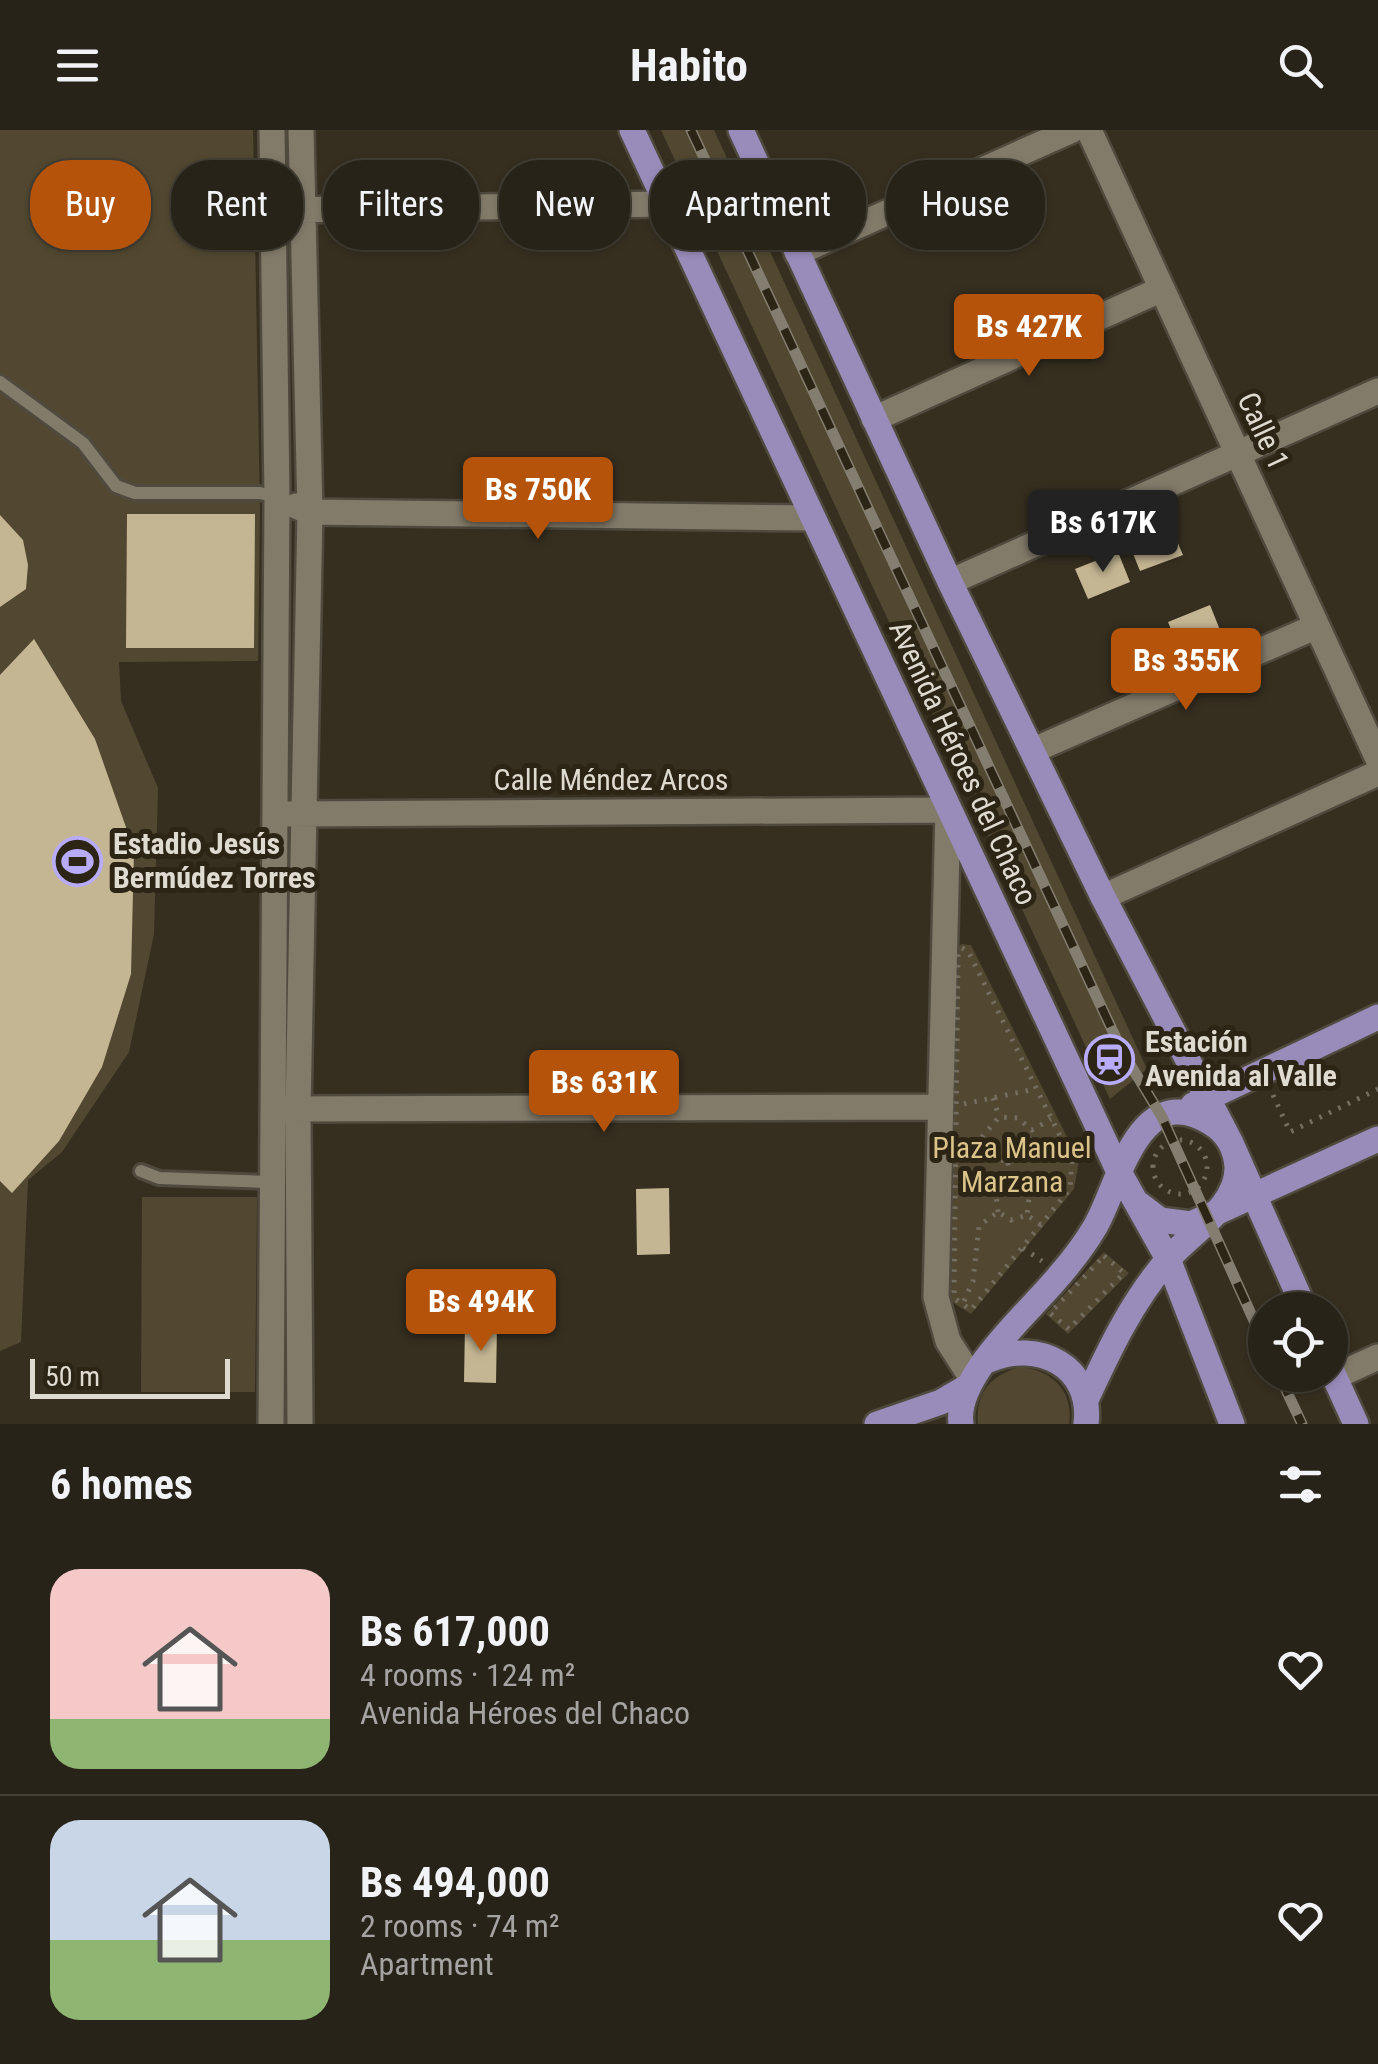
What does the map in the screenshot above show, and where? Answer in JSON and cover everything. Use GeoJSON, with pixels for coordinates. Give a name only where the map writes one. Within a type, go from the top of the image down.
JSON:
{"type":"FeatureCollection","features":[{"type":"Feature","properties":{"kind":"main road","name":"Avenida Héroes del Chaco"},"geometry":{"type":"LineString","coordinates":[[632,130],[650,167]]}},
{"type":"Feature","properties":{"kind":"main road"},"geometry":{"type":"LineString","coordinates":[[742,130],[950,582],[1103,897],[1230,1143],[1297,1292]]}},
{"type":"Feature","properties":{"kind":"main road","name":"Avenida Héroes del Chaco"},"geometry":{"type":"LineString","coordinates":[[689,250],[948,810],[1123,1162],[1135,1200],[1168,1259],[1232,1424]]}},
{"type":"Feature","properties":{"kind":"main road"},"geometry":{"type":"LineString","coordinates":[[966,1396],[1096,1226],[1123,1162],[1147,1125],[1378,1016]]}},
{"type":"Feature","properties":{"kind":"main road"},"geometry":{"type":"LineString","coordinates":[[1086,1412],[1123,1319],[1168,1259],[1232,1194],[1237,1178],[1230,1143],[1221,1130],[1194,1115],[1162,1117]]}},
{"type":"Feature","properties":{"kind":"main road"},"geometry":{"type":"LineString","coordinates":[[1135,1200],[1160,1220],[1175,1224],[1206,1219],[1378,1139]]}},
{"type":"Feature","properties":{"kind":"main road"},"geometry":{"type":"LineString","coordinates":[[877,1424],[966,1396],[1018,1351],[1048,1354],[1078,1380],[1086,1412]]}},
{"type":"Feature","properties":{"kind":"main road"},"geometry":{"type":"LineString","coordinates":[[1341,1392],[1356,1424]]}},
{"type":"Feature","properties":{"kind":"street"},"geometry":{"type":"LineString","coordinates":[[272,130],[272,160]]}},
{"type":"Feature","properties":{"kind":"street"},"geometry":{"type":"LineString","coordinates":[[301,130],[301,160]]}},
{"type":"Feature","properties":{"kind":"street"},"geometry":{"type":"LineString","coordinates":[[797,253],[1072,130]]}},
{"type":"Feature","properties":{"kind":"street","name":"Calle 1"},"geometry":{"type":"LineString","coordinates":[[1089,130],[1378,759]]}},
{"type":"Feature","properties":{"kind":"street"},"geometry":{"type":"LineString","coordinates":[[303,209],[650,204]]}},
{"type":"Feature","properties":{"kind":"street"},"geometry":{"type":"LineString","coordinates":[[270,1424],[277,498],[273,250]]}},
{"type":"Feature","properties":{"kind":"street"},"geometry":{"type":"LineString","coordinates":[[300,1424],[298,1109],[310,512],[302,250]]}},
{"type":"Feature","properties":{"kind":"street"},"geometry":{"type":"LineString","coordinates":[[874,420],[1162,289]]}},
{"type":"Feature","properties":{"kind":"street"},"geometry":{"type":"LineString","coordinates":[[950,582],[1378,391]]}},
{"type":"Feature","properties":{"kind":"street"},"geometry":{"type":"LineString","coordinates":[[277,498],[310,512],[813,518]]}},
{"type":"Feature","properties":{"kind":"street"},"geometry":{"type":"LineString","coordinates":[[1034,750],[1316,626]]}},
{"type":"Feature","properties":{"kind":"street"},"geometry":{"type":"LineString","coordinates":[[1103,897],[1378,774]]}},
{"type":"Feature","properties":{"kind":"street"},"geometry":{"type":"LineString","coordinates":[[948,810],[948,1106],[936,1297],[966,1396]]}},
{"type":"Feature","properties":{"kind":"street","name":"Calle Méndez Arcos"},"geometry":{"type":"LineString","coordinates":[[274,814],[948,810]]}},
{"type":"Feature","properties":{"kind":"street"},"geometry":{"type":"LineString","coordinates":[[270,1108],[948,1106]]}},
{"type":"Feature","properties":{"kind":"street"},"geometry":{"type":"LineString","coordinates":[[1348,1367],[1378,1358]]}},
{"type":"Feature","properties":{"kind":"lane"},"geometry":{"type":"LineString","coordinates":[[0,382],[82,443],[116,486],[135,492],[260,492],[277,498]]}},
{"type":"Feature","properties":{"kind":"lane"},"geometry":{"type":"LineString","coordinates":[[141,1171],[159,1178],[270,1182]]}},
{"type":"Feature","properties":{"kind":"path"},"geometry":{"type":"LineString","coordinates":[[962,948],[968,951],[1072,1160],[1070,1189],[971,1310],[954,1298],[956,1144],[948,1106],[958,954],[962,948]]}},
{"type":"Feature","properties":{"kind":"path"},"geometry":{"type":"LineString","coordinates":[[948,1106],[1035,1089]]}},
{"type":"Feature","properties":{"kind":"path"},"geometry":{"type":"LineString","coordinates":[[1272,1089],[1274,1104],[1290,1132],[1378,1090]]}},
{"type":"Feature","properties":{"kind":"path"},"geometry":{"type":"LineString","coordinates":[[993,1098],[999,1117]]}},
{"type":"Feature","properties":{"kind":"path"},"geometry":{"type":"LineString","coordinates":[[956,1144],[981,1138],[999,1117]]}},
{"type":"Feature","properties":{"kind":"path"},"geometry":{"type":"LineString","coordinates":[[999,1117],[1018,1118],[1032,1130]]}},
{"type":"Feature","properties":{"kind":"path"},"geometry":{"type":"LineString","coordinates":[[1008,1163],[1026,1153],[1032,1130],[1050,1119]]}},
{"type":"Feature","properties":{"kind":"path"},"geometry":{"type":"LineString","coordinates":[[981,1138],[990,1154],[1008,1163]]}},
{"type":"Feature","properties":{"kind":"path"},"geometry":{"type":"LineString","coordinates":[[1191,1142],[1204,1153],[1205,1178],[1185,1194],[1166,1191],[1154,1177],[1154,1158],[1165,1144],[1191,1142]]}},
{"type":"Feature","properties":{"kind":"path"},"geometry":{"type":"LineString","coordinates":[[1008,1163],[1010,1183]]}},
{"type":"Feature","properties":{"kind":"path"},"geometry":{"type":"LineString","coordinates":[[1010,1183],[1021,1186],[1030,1198],[1026,1215]]}},
{"type":"Feature","properties":{"kind":"path"},"geometry":{"type":"LineString","coordinates":[[1010,1183],[996,1195],[998,1212],[1010,1220],[1026,1215]]}},
{"type":"Feature","properties":{"kind":"path"},"geometry":{"type":"LineString","coordinates":[[962,1304],[974,1280],[979,1226],[998,1212]]}},
{"type":"Feature","properties":{"kind":"path"},"geometry":{"type":"LineString","coordinates":[[1026,1215],[1041,1225]]}},
{"type":"Feature","properties":{"kind":"path"},"geometry":{"type":"LineString","coordinates":[[1104,1256],[1124,1273],[1069,1329],[1050,1313],[1104,1256]]}},
{"type":"Feature","properties":{"kind":"green space"},"geometry":{"type":"Polygon","coordinates":[[[0,130],[253,130],[254,160],[171,160],[171,250],[255,250],[260,509],[258,661],[119,662],[121,701],[158,788],[154,934],[129,1052],[62,1152],[28,1180],[21,1342],[0,1351],[0,130]]]}},
{"type":"Feature","properties":{"kind":"green space"},"geometry":{"type":"Polygon","coordinates":[[[661,130],[714,130],[728,160],[675,160],[661,130]]]}},
{"type":"Feature","properties":{"kind":"green space"},"geometry":{"type":"Polygon","coordinates":[[[717,250],[769,250],[1147,1069],[1110,1099],[717,250]]]}},
{"type":"Feature","properties":{"kind":"green space","name":"Plaza Manuel Marzana"},"geometry":{"type":"Polygon","coordinates":[[[961,944],[971,945],[1079,1161],[1074,1189],[971,1314],[949,1300],[956,950],[961,944]]]}},
{"type":"Feature","properties":{"kind":"green space"},"geometry":{"type":"Polygon","coordinates":[[[142,1197],[257,1197],[255,1392],[141,1392],[142,1197]]]}},
{"type":"Feature","properties":{"kind":"green space"},"geometry":{"type":"Polygon","coordinates":[[[1104,1252],[1129,1273],[1068,1334],[1046,1314],[1104,1252]]]}},
{"type":"Feature","properties":{"kind":"green space"},"geometry":{"type":"Polygon","coordinates":[[[1020,1367],[1042,1373],[1058,1384],[1068,1402],[1069,1424],[978,1424],[979,1403],[987,1387],[1001,1375],[1020,1367]]]}},
{"type":"Feature","properties":{"kind":"building"},"geometry":{"type":"Polygon","coordinates":[[[127,514],[255,514],[254,648],[126,648],[127,514]]]}},
{"type":"Feature","properties":{"kind":"building"},"geometry":{"type":"Polygon","coordinates":[[[0,515],[23,540],[28,565],[26,589],[0,607],[0,515]]]}},
{"type":"Feature","properties":{"kind":"building"},"geometry":{"type":"Polygon","coordinates":[[[1170,525],[1183,555],[1140,571],[1128,541],[1170,525]]]}},
{"type":"Feature","properties":{"kind":"building"},"geometry":{"type":"Polygon","coordinates":[[[1118,552],[1130,582],[1088,599],[1075,569],[1118,552]]]}},
{"type":"Feature","properties":{"kind":"building"},"geometry":{"type":"Polygon","coordinates":[[[1210,605],[1222,635],[1180,652],[1168,622],[1210,605]]]}},
{"type":"Feature","properties":{"kind":"building"},"geometry":{"type":"Polygon","coordinates":[[[34,639],[95,739],[134,850],[131,974],[102,1067],[59,1141],[12,1193],[0,1181],[0,675],[34,639]]]}},
{"type":"Feature","properties":{"kind":"building"},"geometry":{"type":"Polygon","coordinates":[[[669,1188],[670,1254],[637,1255],[636,1189],[669,1188]]]}},
{"type":"Feature","properties":{"kind":"building"},"geometry":{"type":"Polygon","coordinates":[[[465,1324],[497,1325],[496,1383],[464,1382],[465,1324]]]}},
{"type":"Feature","properties":{"kind":"railway"},"geometry":{"type":"LineString","coordinates":[[691,130],[1122,1051],[1162,1117],[1248,1307]]}},
{"type":"Feature","properties":{"kind":"railway"},"geometry":{"type":"LineString","coordinates":[[1287,1392],[1302,1424]]}},
{"type":"Feature","properties":{"kind":"place","name":"Estadio Jesús Bermúdez Torres"},"geometry":{"type":"Point","coordinates":[78,861]}},
{"type":"Feature","properties":{"kind":"place","name":"Estación Avenida al Valle"},"geometry":{"type":"Point","coordinates":[1110,1059]}}]}
